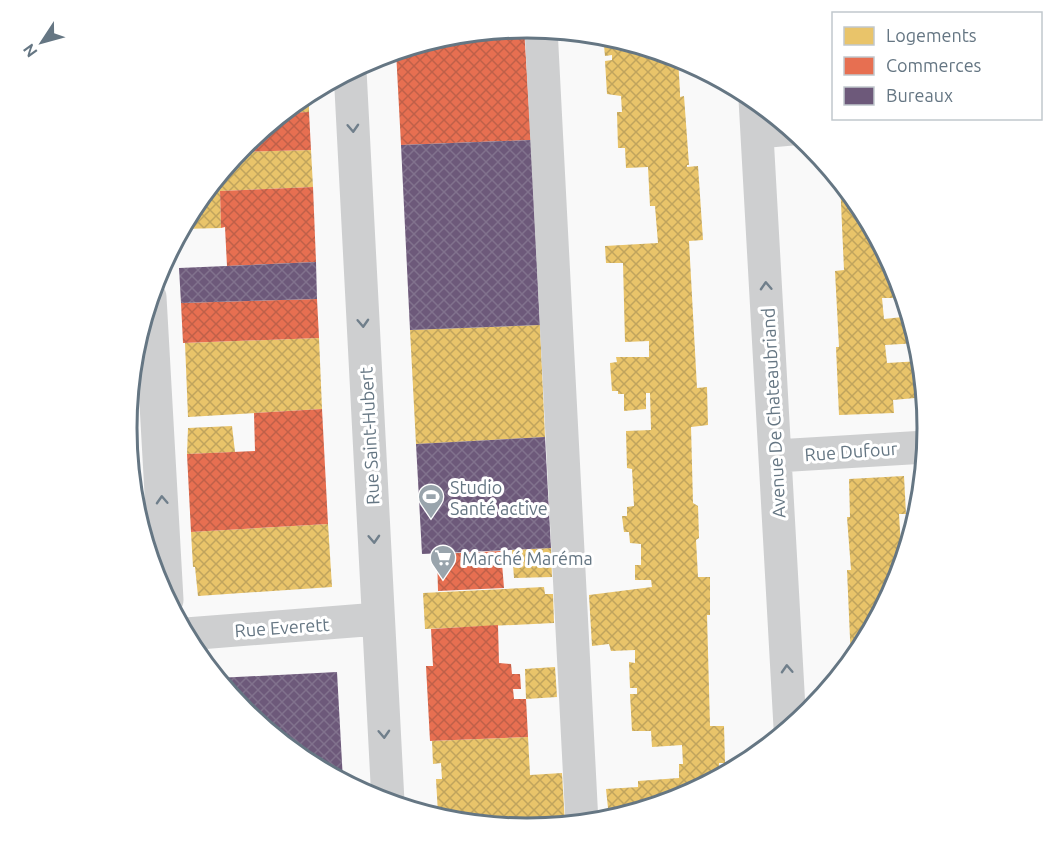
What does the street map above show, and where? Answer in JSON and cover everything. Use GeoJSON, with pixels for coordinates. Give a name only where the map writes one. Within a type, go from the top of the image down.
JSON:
{"type":"FeatureCollection","features":[{"type":"Feature","properties":{"kind":"street"},"geometry":{"type":"LineString","coordinates":[[542,38],[582,813]]}},
{"type":"Feature","properties":{"kind":"street","name":"Rue Saint-Hubert"},"geometry":{"type":"LineString","coordinates":[[351,80],[387,792]]}},
{"type":"Feature","properties":{"kind":"street","name":"Avenue De Chateaubriand"},"geometry":{"type":"LineString","coordinates":[[756,112],[789,716]]}},
{"type":"Feature","properties":{"kind":"street"},"geometry":{"type":"LineString","coordinates":[[757,132],[779,130]]}},
{"type":"Feature","properties":{"kind":"street"},"geometry":{"type":"LineString","coordinates":[[151,323],[165,573]]}},
{"type":"Feature","properties":{"kind":"street","name":"Rue Dufour"},"geometry":{"type":"LineString","coordinates":[[776,456],[916,448]]}},
{"type":"Feature","properties":{"kind":"street","name":"Rue Everett"},"geometry":{"type":"LineString","coordinates":[[196,633],[378,619]]}},
{"type":"Feature","properties":{"kind":"building: Logements"},"geometry":{"type":"Polygon","coordinates":[[[604,45],[652,58],[679,68],[680,97],[684,96],[689,165],[687,167],[698,166],[703,240],[689,241],[697,388],[707,387],[708,425],[691,427],[693,503],[698,506],[699,538],[696,540],[698,577],[710,577],[710,615],[707,615],[710,726],[724,726],[725,763],[719,763],[719,767],[676,788],[652,797],[608,808],[606,789],[638,787],[638,781],[679,778],[679,764],[683,764],[682,745],[652,747],[651,731],[632,731],[630,694],[637,694],[637,688],[630,688],[629,662],[635,663],[635,650],[611,651],[609,644],[592,646],[589,595],[652,587],[651,580],[635,580],[635,565],[641,565],[641,544],[630,543],[629,532],[624,532],[622,516],[627,516],[627,507],[634,506],[632,469],[627,468],[626,431],[651,430],[650,393],[646,393],[646,409],[624,411],[624,394],[612,391],[610,363],[617,362],[616,357],[649,357],[649,341],[625,342],[623,263],[606,263],[605,246],[658,243],[655,206],[650,206],[648,167],[626,168],[625,148],[618,148],[617,112],[622,112],[621,96],[607,94],[605,61],[612,60],[612,55],[605,56],[604,45]]]}},
{"type":"Feature","properties":{"kind":"building: Logements"},"geometry":{"type":"Polygon","coordinates":[[[309,104],[309,112],[297,112],[309,104]]]}},
{"type":"Feature","properties":{"kind":"building: Logements"},"geometry":{"type":"Polygon","coordinates":[[[311,150],[313,187],[220,191],[221,228],[191,229],[218,190],[251,152],[311,150]]]}},
{"type":"Feature","properties":{"kind":"building: Logements"},"geometry":{"type":"Polygon","coordinates":[[[841,197],[877,255],[894,298],[882,298],[884,319],[901,317],[908,344],[885,345],[887,363],[912,362],[916,405],[915,398],[893,400],[894,413],[839,415],[836,347],[839,347],[835,271],[844,270],[841,197]]]}},
{"type":"Feature","properties":{"kind":"building: Logements"},"geometry":{"type":"Polygon","coordinates":[[[540,325],[545,437],[416,444],[410,330],[540,325]]]}},
{"type":"Feature","properties":{"kind":"building: Logements"},"geometry":{"type":"Polygon","coordinates":[[[319,338],[322,409],[188,417],[185,343],[319,338]]]}},
{"type":"Feature","properties":{"kind":"building: Logements"},"geometry":{"type":"Polygon","coordinates":[[[232,426],[235,452],[187,454],[188,428],[232,426]]]}},
{"type":"Feature","properties":{"kind":"building: Logements"},"geometry":{"type":"Polygon","coordinates":[[[904,476],[906,514],[899,514],[900,539],[887,577],[877,600],[850,645],[847,570],[851,570],[847,517],[850,517],[849,479],[904,476]]]}},
{"type":"Feature","properties":{"kind":"building: Logements"},"geometry":{"type":"Polygon","coordinates":[[[328,524],[332,587],[198,596],[195,567],[193,567],[191,532],[328,524]]]}},
{"type":"Feature","properties":{"kind":"building: Logements"},"geometry":{"type":"Polygon","coordinates":[[[551,548],[552,577],[514,578],[512,550],[551,548]]]}},
{"type":"Feature","properties":{"kind":"building: Logements"},"geometry":{"type":"Polygon","coordinates":[[[544,587],[545,594],[553,594],[554,623],[425,629],[423,593],[544,587]]]}},
{"type":"Feature","properties":{"kind":"building: Logements"},"geometry":{"type":"Polygon","coordinates":[[[555,667],[557,697],[526,699],[525,669],[555,667]]]}},
{"type":"Feature","properties":{"kind":"building: Logements"},"geometry":{"type":"Polygon","coordinates":[[[528,737],[530,775],[562,773],[565,816],[501,817],[438,807],[436,779],[442,779],[441,763],[433,764],[432,741],[528,737]]]}},
{"type":"Feature","properties":{"kind":"building: Commerces"},"geometry":{"type":"Polygon","coordinates":[[[501,38],[525,38],[531,140],[401,145],[396,60],[451,45],[501,38]]]}},
{"type":"Feature","properties":{"kind":"building: Commerces"},"geometry":{"type":"Polygon","coordinates":[[[297,112],[309,112],[311,150],[251,152],[270,134],[297,112]]]}},
{"type":"Feature","properties":{"kind":"building: Commerces"},"geometry":{"type":"Polygon","coordinates":[[[313,187],[316,262],[227,266],[225,227],[221,228],[220,191],[313,187]]]}},
{"type":"Feature","properties":{"kind":"building: Commerces"},"geometry":{"type":"Polygon","coordinates":[[[317,299],[319,338],[183,343],[181,303],[317,299]]]}},
{"type":"Feature","properties":{"kind":"building: Commerces"},"geometry":{"type":"Polygon","coordinates":[[[322,409],[328,524],[191,532],[187,454],[255,451],[254,413],[322,409]]]}},
{"type":"Feature","properties":{"kind":"building: Commerces"},"geometry":{"type":"Polygon","coordinates":[[[501,551],[504,588],[438,591],[437,554],[501,551]]]}},
{"type":"Feature","properties":{"kind":"building: Commerces"},"geometry":{"type":"Polygon","coordinates":[[[498,625],[499,663],[511,664],[512,674],[520,674],[521,689],[513,689],[514,699],[526,699],[528,737],[430,741],[426,666],[433,666],[431,629],[498,625]]]}},
{"type":"Feature","properties":{"kind":"building: Bureaux"},"geometry":{"type":"Polygon","coordinates":[[[531,140],[540,325],[410,330],[401,145],[531,140]]]}},
{"type":"Feature","properties":{"kind":"building: Bureaux"},"geometry":{"type":"Polygon","coordinates":[[[316,262],[317,299],[181,303],[179,268],[316,262]]]}},
{"type":"Feature","properties":{"kind":"building: Bureaux"},"geometry":{"type":"Polygon","coordinates":[[[545,437],[551,548],[422,554],[416,444],[545,437]]]}},
{"type":"Feature","properties":{"kind":"building: Bureaux"},"geometry":{"type":"Polygon","coordinates":[[[337,672],[342,770],[310,752],[270,721],[228,677],[337,672]]]}},
{"type":"Feature","properties":{"kind":"place","name":"Studio Santé active"},"geometry":{"type":"Point","coordinates":[431,520]}},
{"type":"Feature","properties":{"kind":"place","name":"Marché Maréma"},"geometry":{"type":"Point","coordinates":[443,581]}}]}
